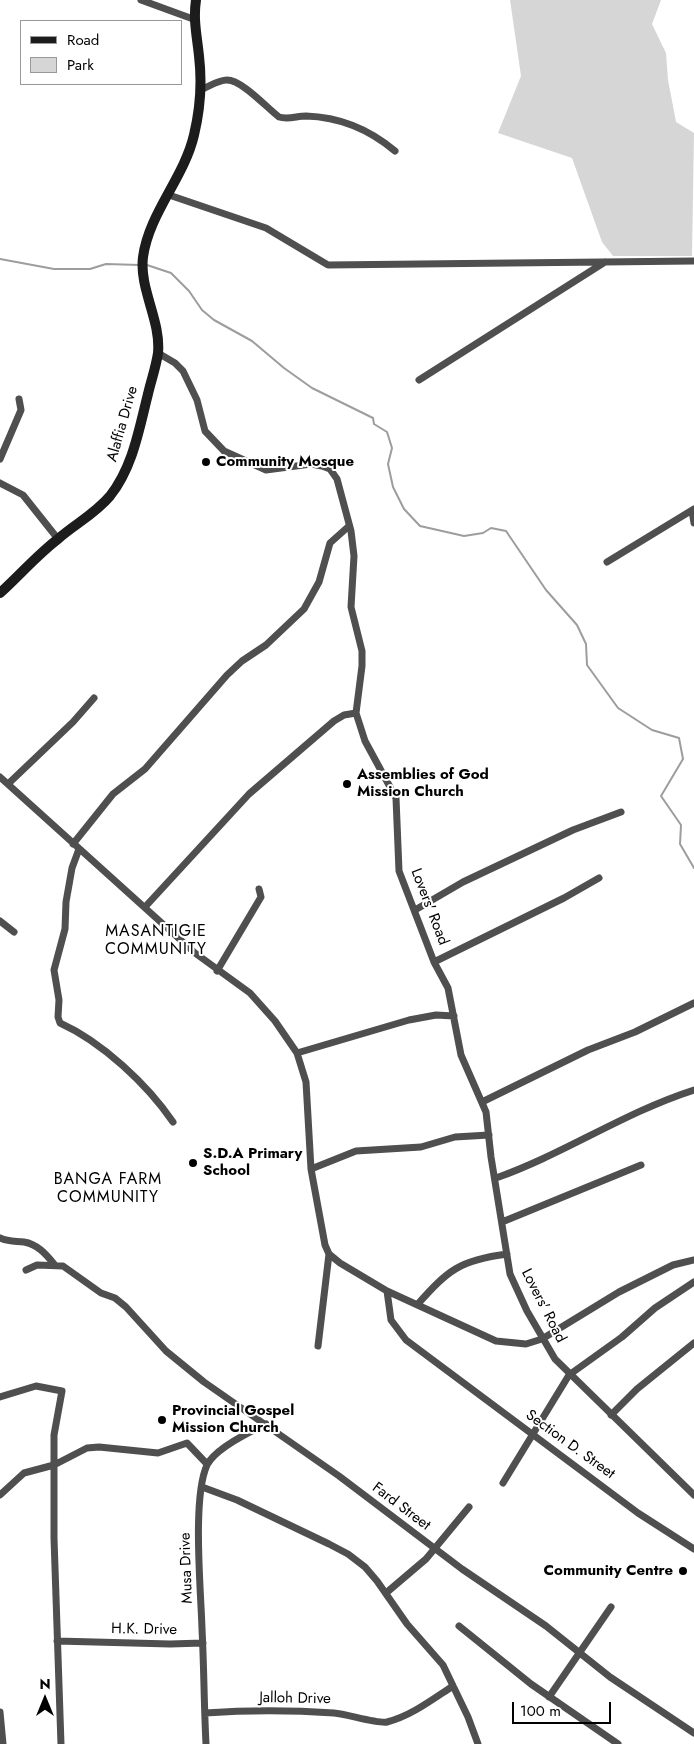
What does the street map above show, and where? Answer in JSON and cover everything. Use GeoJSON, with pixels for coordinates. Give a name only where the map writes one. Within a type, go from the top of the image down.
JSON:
{"type":"FeatureCollection","features":[{"type":"Feature","properties":{"kind":"street"},"geometry":{"type":"LineString","coordinates":[[141,0],[194,19]]}},
{"type":"Feature","properties":{"kind":"street"},"geometry":{"type":"LineString","coordinates":[[196,0],[194,19],[199,57],[200,90],[194,136],[169,195],[266,228],[328,265],[694,261]]}},
{"type":"Feature","properties":{"kind":"street"},"geometry":{"type":"LineString","coordinates":[[200,90],[230,80],[255,96],[279,117],[308,116],[344,122],[375,134],[395,151]]}},
{"type":"Feature","properties":{"kind":"street","name":"Alaffia Drive"},"geometry":{"type":"LineString","coordinates":[[0,594],[58,539],[100,507],[118,485],[136,441],[158,353],[156,322],[143,271],[143,256],[151,229],[169,195]]}},
{"type":"Feature","properties":{"kind":"street"},"geometry":{"type":"LineString","coordinates":[[419,380],[605,262]]}},
{"type":"Feature","properties":{"kind":"street","name":"Lovers' Road"},"geometry":{"type":"LineString","coordinates":[[158,353],[175,363],[183,371],[197,400],[205,431],[217,446],[266,470],[312,464],[330,469],[339,487],[354,556],[351,607],[362,652],[356,713],[365,741],[396,798],[397,863],[434,962],[448,988],[461,1055],[486,1112],[510,1274],[542,1339],[555,1359],[569,1375],[694,1495]]}},
{"type":"Feature","properties":{"kind":"street"},"geometry":{"type":"LineString","coordinates":[[0,460],[21,410],[19,399]]}},
{"type":"Feature","properties":{"kind":"street"},"geometry":{"type":"LineString","coordinates":[[0,483],[23,495],[58,539]]}},
{"type":"Feature","properties":{"kind":"street"},"geometry":{"type":"LineString","coordinates":[[606,562],[693,510],[694,523]]}},
{"type":"Feature","properties":{"kind":"street"},"geometry":{"type":"LineString","coordinates":[[173,1122],[156,1100],[131,1074],[84,1035],[60,1023],[58,1018],[59,1000],[54,970],[64,929],[66,902],[76,846],[113,794],[145,769],[227,675],[242,661],[266,645],[304,609],[319,582],[330,543],[349,526]]}},
{"type":"Feature","properties":{"kind":"street"},"geometry":{"type":"LineString","coordinates":[[8,784],[94,698]]}},
{"type":"Feature","properties":{"kind":"street"},"geometry":{"type":"LineString","coordinates":[[145,907],[249,794],[334,721],[356,713]]}},
{"type":"Feature","properties":{"kind":"street"},"geometry":{"type":"LineString","coordinates":[[0,776],[217,971],[250,993],[275,1021],[297,1054],[306,1082],[311,1169],[325,1245],[329,1254],[318,1346]]}},
{"type":"Feature","properties":{"kind":"street"},"geometry":{"type":"LineString","coordinates":[[415,910],[463,882],[572,830],[621,812]]}},
{"type":"Feature","properties":{"kind":"street"},"geometry":{"type":"LineString","coordinates":[[434,962],[564,898],[599,878]]}},
{"type":"Feature","properties":{"kind":"street"},"geometry":{"type":"LineString","coordinates":[[217,971],[261,897],[259,889]]}},
{"type":"Feature","properties":{"kind":"street"},"geometry":{"type":"LineString","coordinates":[[0,921],[14,932]]}},
{"type":"Feature","properties":{"kind":"street"},"geometry":{"type":"LineString","coordinates":[[482,1102],[588,1050],[635,1032],[694,1003]]}},
{"type":"Feature","properties":{"kind":"street"},"geometry":{"type":"LineString","coordinates":[[297,1054],[408,1020],[442,1014],[454,1016]]}},
{"type":"Feature","properties":{"kind":"street"},"geometry":{"type":"LineString","coordinates":[[496,1178],[579,1143],[616,1122],[694,1090]]}},
{"type":"Feature","properties":{"kind":"street"},"geometry":{"type":"LineString","coordinates":[[311,1169],[356,1151],[421,1147],[455,1138],[489,1135]]}},
{"type":"Feature","properties":{"kind":"street"},"geometry":{"type":"LineString","coordinates":[[502,1222],[641,1165]]}},
{"type":"Feature","properties":{"kind":"street"},"geometry":{"type":"LineString","coordinates":[[0,1238],[6,1241],[36,1246],[54,1264]]}},
{"type":"Feature","properties":{"kind":"street"},"geometry":{"type":"LineString","coordinates":[[329,1254],[387,1291],[417,1305],[496,1341],[526,1344],[542,1339],[620,1292],[673,1265],[694,1260]]}},
{"type":"Feature","properties":{"kind":"street"},"geometry":{"type":"LineString","coordinates":[[417,1305],[448,1272],[466,1262],[506,1254]]}},
{"type":"Feature","properties":{"kind":"street"},"geometry":{"type":"LineString","coordinates":[[26,1270],[37,1266],[54,1264]]}},
{"type":"Feature","properties":{"kind":"street","name":"Fard Street"},"geometry":{"type":"LineString","coordinates":[[54,1264],[63,1266],[80,1276],[101,1293],[115,1298],[182,1365],[266,1424],[435,1549],[539,1621],[580,1654],[694,1733]]}},
{"type":"Feature","properties":{"kind":"street"},"geometry":{"type":"LineString","coordinates":[[503,1483],[569,1375],[622,1338],[655,1308],[694,1282]]}},
{"type":"Feature","properties":{"kind":"street","name":"Section D. Street"},"geometry":{"type":"LineString","coordinates":[[387,1291],[391,1320],[406,1340],[638,1513],[694,1549]]}},
{"type":"Feature","properties":{"kind":"street"},"geometry":{"type":"LineString","coordinates":[[612,1415],[637,1389],[694,1343]]}},
{"type":"Feature","properties":{"kind":"street"},"geometry":{"type":"LineString","coordinates":[[0,1397],[36,1386],[62,1391],[54,1435],[61,1744]]}},
{"type":"Feature","properties":{"kind":"street"},"geometry":{"type":"LineString","coordinates":[[0,1495],[24,1473],[54,1465],[87,1448],[99,1447],[158,1453],[187,1443],[207,1464],[244,1434],[266,1424]]}},
{"type":"Feature","properties":{"kind":"street","name":"Musa Drive"},"geometry":{"type":"LineString","coordinates":[[206,1744],[199,1543],[202,1487],[207,1464]]}},
{"type":"Feature","properties":{"kind":"street"},"geometry":{"type":"LineString","coordinates":[[202,1487],[237,1500],[348,1554],[365,1567],[407,1624],[443,1665],[478,1744]]}},
{"type":"Feature","properties":{"kind":"street"},"geometry":{"type":"LineString","coordinates":[[386,1593],[435,1549],[469,1507]]}},
{"type":"Feature","properties":{"kind":"street"},"geometry":{"type":"LineString","coordinates":[[548,1697],[580,1654],[611,1607]]}},
{"type":"Feature","properties":{"kind":"street"},"geometry":{"type":"LineString","coordinates":[[459,1626],[548,1697],[618,1744]]}},
{"type":"Feature","properties":{"kind":"street","name":"H.K. Drive"},"geometry":{"type":"LineString","coordinates":[[58,1641],[85,1643],[203,1643]]}},
{"type":"Feature","properties":{"kind":"street","name":"Jalloh Drive"},"geometry":{"type":"LineString","coordinates":[[205,1714],[242,1711],[334,1713],[353,1715],[385,1723],[420,1707],[453,1686]]}},
{"type":"Feature","properties":{"kind":"street"},"geometry":{"type":"LineString","coordinates":[[0,1712],[3,1744]]}},
{"type":"Feature","properties":{"kind":"green space"},"geometry":{"type":"Polygon","coordinates":[[[510,0],[661,0],[652,24],[666,53],[668,80],[676,122],[694,133],[692,256],[613,256],[602,242],[572,158],[498,133],[521,76],[510,0]]]}},
{"type":"Feature","properties":{"kind":"waterway"},"geometry":{"type":"LineString","coordinates":[[0,259],[54,269],[90,269],[106,264],[140,265]]}},
{"type":"Feature","properties":{"kind":"waterway"},"geometry":{"type":"LineString","coordinates":[[147,265],[171,273],[189,291],[202,310],[214,320],[252,341],[284,368],[312,388],[373,418],[374,424],[387,432],[392,448],[388,464],[393,487],[404,509],[420,526],[464,536],[483,533],[491,528],[506,531],[546,590],[577,625],[586,644],[587,665],[618,708],[652,730],[679,738],[683,759],[661,796],[681,825],[680,844],[694,868]]}},
{"type":"Feature","properties":{"kind":"place","name":"Community Mosque"},"geometry":{"type":"Point","coordinates":[206,462]}},
{"type":"Feature","properties":{"kind":"place","name":"Assemblies of God Mission Church"},"geometry":{"type":"Point","coordinates":[347,784]}},
{"type":"Feature","properties":{"kind":"place","name":"S.D.A Primary School"},"geometry":{"type":"Point","coordinates":[193,1163]}},
{"type":"Feature","properties":{"kind":"place","name":"Provincial Gospel Mission Church"},"geometry":{"type":"Point","coordinates":[162,1420]}},
{"type":"Feature","properties":{"kind":"place","name":"Community Centre"},"geometry":{"type":"Point","coordinates":[683,1571]}},
{"type":"Feature","properties":{"kind":"district","name":"MASANTIGIE COMMUNITY"},"geometry":{"type":"Point","coordinates":[156,941]}},
{"type":"Feature","properties":{"kind":"district","name":"BANGA FARM COMMUNITY"},"geometry":{"type":"Point","coordinates":[108,1189]}}]}
